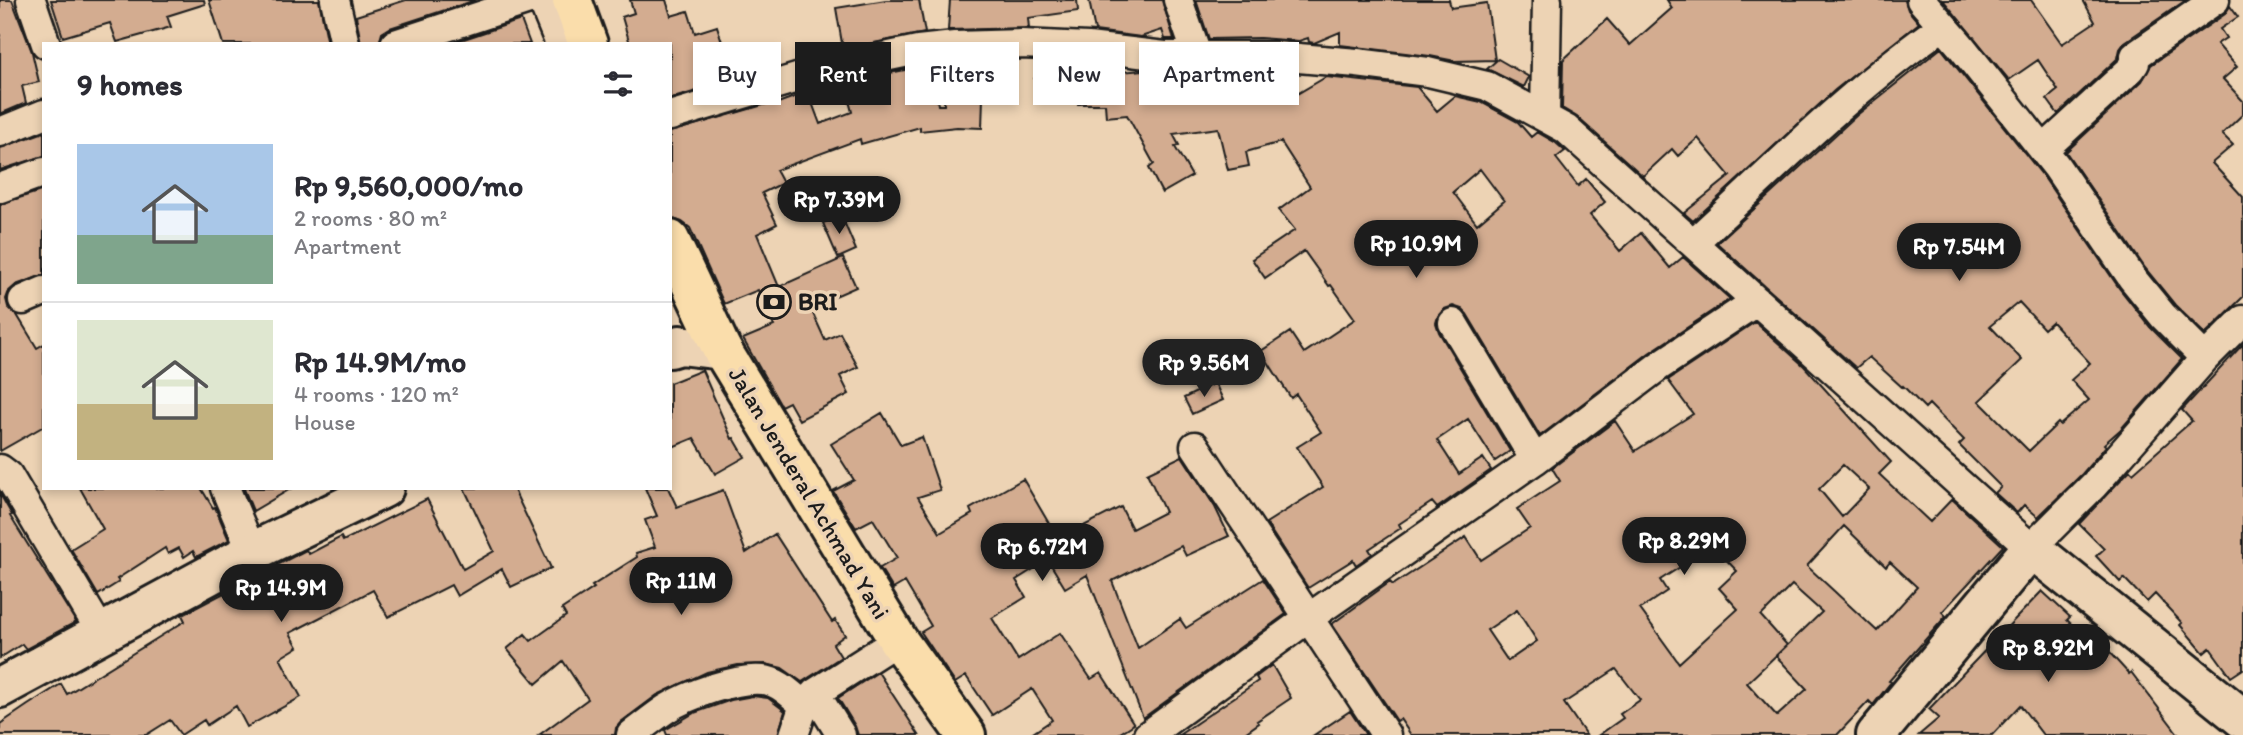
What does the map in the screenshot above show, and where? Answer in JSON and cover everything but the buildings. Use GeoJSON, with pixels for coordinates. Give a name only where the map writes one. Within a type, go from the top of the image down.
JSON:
{"type":"FeatureCollection","features":[{"type":"Feature","properties":{"kind":"main road"},"geometry":{"type":"LineString","coordinates":[[572,0],[587,42]]}},
{"type":"Feature","properties":{"kind":"main road","name":"Jalan Jenderal Achmad Yani"},"geometry":{"type":"LineString","coordinates":[[672,244],[722,351],[898,640],[966,735]]}},
{"type":"Feature","properties":{"kind":"main road"},"geometry":{"type":"LineString","coordinates":[[674,339],[722,351]]}},
{"type":"Feature","properties":{"kind":"main road"},"geometry":{"type":"LineString","coordinates":[[0,688],[252,552],[380,490]]}},
{"type":"Feature","properties":{"kind":"main road"},"geometry":{"type":"LineString","coordinates":[[1876,735],[2031,548],[2243,718]]}},
{"type":"Feature","properties":{"kind":"street"},"geometry":{"type":"LineString","coordinates":[[31,0],[45,42]]}},
{"type":"Feature","properties":{"kind":"street"},"geometry":{"type":"LineString","coordinates":[[335,0],[345,42]]}},
{"type":"Feature","properties":{"kind":"street"},"geometry":{"type":"LineString","coordinates":[[401,42],[529,0]]}},
{"type":"Feature","properties":{"kind":"street"},"geometry":{"type":"LineString","coordinates":[[542,0],[559,42]]}},
{"type":"Feature","properties":{"kind":"street"},"geometry":{"type":"LineString","coordinates":[[1178,0],[1193,42]]}},
{"type":"Feature","properties":{"kind":"street"},"geometry":{"type":"LineString","coordinates":[[1545,117],[1547,0]]}},
{"type":"Feature","properties":{"kind":"street"},"geometry":{"type":"LineString","coordinates":[[1921,0],[2043,150],[2132,278],[2163,316],[2205,358]]}},
{"type":"Feature","properties":{"kind":"street"},"geometry":{"type":"LineString","coordinates":[[2043,150],[2131,69],[2135,56],[2214,0]]}},
{"type":"Feature","properties":{"kind":"street"},"geometry":{"type":"LineString","coordinates":[[1693,243],[1818,128],[1916,44],[1943,26]]}},
{"type":"Feature","properties":{"kind":"street"},"geometry":{"type":"LineString","coordinates":[[672,115],[827,69],[943,47],[1021,44],[1139,53]]}},
{"type":"Feature","properties":{"kind":"street"},"geometry":{"type":"LineString","coordinates":[[1299,58],[1357,62],[1428,72],[1487,86],[1566,129],[2031,548],[2094,485],[2205,358],[2243,320]]}},
{"type":"Feature","properties":{"kind":"street"},"geometry":{"type":"LineString","coordinates":[[0,132],[42,115]]}},
{"type":"Feature","properties":{"kind":"street"},"geometry":{"type":"LineString","coordinates":[[0,188],[42,173]]}},
{"type":"Feature","properties":{"kind":"street"},"geometry":{"type":"LineString","coordinates":[[1148,735],[1307,619],[1535,460],[1659,366],[1757,302]]}},
{"type":"Feature","properties":{"kind":"street"},"geometry":{"type":"LineString","coordinates":[[1453,323],[1535,460]]}},
{"type":"Feature","properties":{"kind":"street"},"geometry":{"type":"LineString","coordinates":[[1195,446],[1386,735]]}},
{"type":"Feature","properties":{"kind":"street"},"geometry":{"type":"LineString","coordinates":[[0,469],[8,475],[101,632]]}},
{"type":"Feature","properties":{"kind":"street"},"geometry":{"type":"LineString","coordinates":[[226,490],[252,552]]}},
{"type":"Feature","properties":{"kind":"street"},"geometry":{"type":"LineString","coordinates":[[794,735],[810,699],[898,640]]}},
{"type":"Feature","properties":{"kind":"street"},"geometry":{"type":"LineString","coordinates":[[631,735],[667,708],[696,695],[740,681],[764,680],[810,699],[841,735]]}},
{"type":"Feature","properties":{"kind":"place","name":"BRI"},"geometry":{"type":"Point","coordinates":[774,302]}}]}
